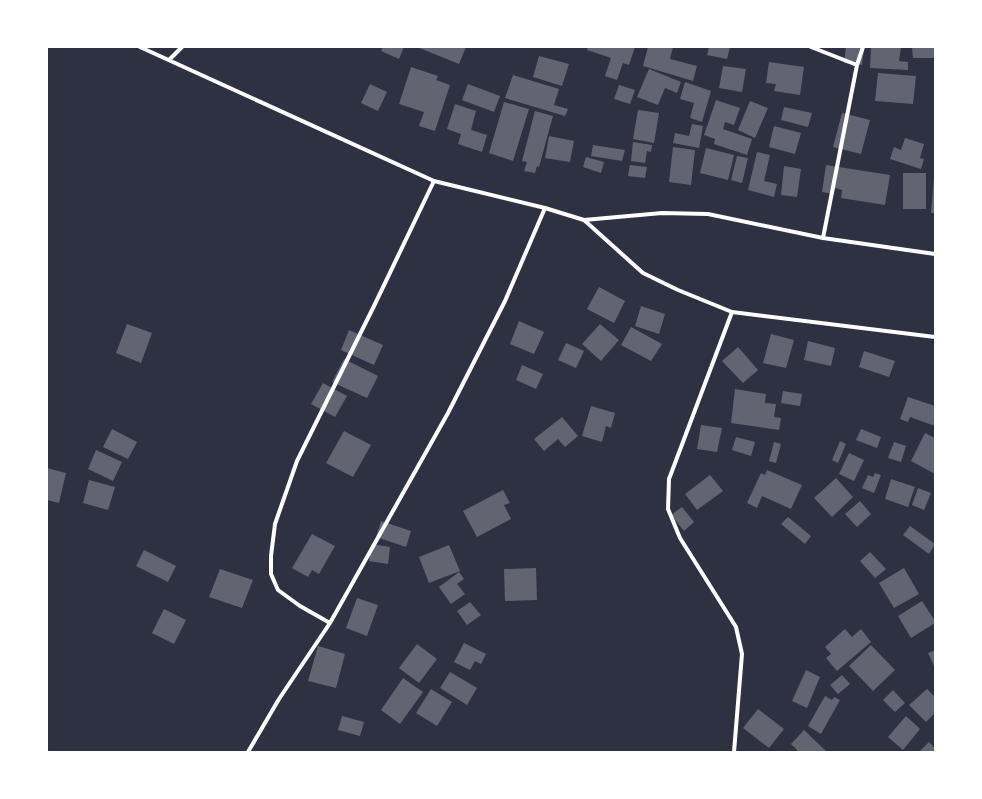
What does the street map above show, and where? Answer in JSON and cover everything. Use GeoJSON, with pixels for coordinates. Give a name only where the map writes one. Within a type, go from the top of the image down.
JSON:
{"type":"FeatureCollection","features":[{"type":"Feature","properties":{"kind":"street"},"geometry":{"type":"LineString","coordinates":[[140,47],[434,181],[545,208],[584,220],[662,213],[708,214],[823,238],[935,254]]}},
{"type":"Feature","properties":{"kind":"street"},"geometry":{"type":"LineString","coordinates":[[169,60],[182,47]]}},
{"type":"Feature","properties":{"kind":"street"},"geometry":{"type":"LineString","coordinates":[[811,47],[857,65]]}},
{"type":"Feature","properties":{"kind":"street"},"geometry":{"type":"LineString","coordinates":[[823,238],[857,65],[863,47]]}},
{"type":"Feature","properties":{"kind":"street"},"geometry":{"type":"LineString","coordinates":[[330,623],[300,606],[278,590],[271,574],[271,556],[275,524],[297,461],[434,181]]}},
{"type":"Feature","properties":{"kind":"street"},"geometry":{"type":"LineString","coordinates":[[248,752],[279,699],[330,623],[448,413],[505,301],[545,208]]}},
{"type":"Feature","properties":{"kind":"street"},"geometry":{"type":"LineString","coordinates":[[584,220],[643,273],[678,290],[732,312],[935,337]]}},
{"type":"Feature","properties":{"kind":"street"},"geometry":{"type":"LineString","coordinates":[[732,312],[669,479],[668,509],[680,538],[736,627],[742,654],[734,752]]}},
{"type":"Feature","properties":{"kind":"building"},"geometry":{"type":"Polygon","coordinates":[[[383,47],[404,47],[399,59],[381,51],[383,47]]]}},
{"type":"Feature","properties":{"kind":"building"},"geometry":{"type":"Polygon","coordinates":[[[417,47],[466,47],[459,64],[417,47]]]}},
{"type":"Feature","properties":{"kind":"building"},"geometry":{"type":"Polygon","coordinates":[[[588,47],[635,47],[629,65],[623,63],[617,80],[605,76],[611,58],[587,50],[588,47]]]}},
{"type":"Feature","properties":{"kind":"building"},"geometry":{"type":"Polygon","coordinates":[[[648,47],[673,47],[670,59],[697,66],[693,81],[643,66],[648,47]]]}},
{"type":"Feature","properties":{"kind":"building"},"geometry":{"type":"Polygon","coordinates":[[[709,47],[730,47],[727,59],[707,55],[709,47]]]}},
{"type":"Feature","properties":{"kind":"building"},"geometry":{"type":"Polygon","coordinates":[[[846,47],[864,48],[862,65],[844,63],[846,47]]]}},
{"type":"Feature","properties":{"kind":"building"},"geometry":{"type":"Polygon","coordinates":[[[871,47],[901,47],[899,61],[908,62],[908,70],[870,68],[871,47]]]}},
{"type":"Feature","properties":{"kind":"building"},"geometry":{"type":"Polygon","coordinates":[[[912,47],[935,47],[935,58],[913,58],[912,47]]]}},
{"type":"Feature","properties":{"kind":"building"},"geometry":{"type":"Polygon","coordinates":[[[539,56],[569,64],[562,86],[533,77],[539,56]]]}},
{"type":"Feature","properties":{"kind":"building"},"geometry":{"type":"Polygon","coordinates":[[[769,62],[804,67],[800,95],[774,91],[776,84],[766,83],[769,62]]]}},
{"type":"Feature","properties":{"kind":"building"},"geometry":{"type":"Polygon","coordinates":[[[723,66],[746,69],[742,92],[719,88],[723,66]]]}},
{"type":"Feature","properties":{"kind":"building"},"geometry":{"type":"Polygon","coordinates":[[[411,67],[438,76],[436,80],[450,85],[435,131],[419,126],[424,112],[399,104],[411,67]]]}},
{"type":"Feature","properties":{"kind":"building"},"geometry":{"type":"Polygon","coordinates":[[[649,69],[681,82],[677,93],[665,88],[658,105],[637,97],[649,69]]]}},
{"type":"Feature","properties":{"kind":"building"},"geometry":{"type":"Polygon","coordinates":[[[878,73],[916,76],[913,104],[875,101],[878,73]]]}},
{"type":"Feature","properties":{"kind":"building"},"geometry":{"type":"Polygon","coordinates":[[[513,75],[559,89],[554,105],[568,109],[565,116],[505,98],[513,75]]]}},
{"type":"Feature","properties":{"kind":"building"},"geometry":{"type":"Polygon","coordinates":[[[685,82],[711,91],[702,122],[690,118],[694,103],[680,99],[685,82]]]}},
{"type":"Feature","properties":{"kind":"building"},"geometry":{"type":"Polygon","coordinates":[[[370,84],[387,92],[378,111],[361,103],[370,84]]]}},
{"type":"Feature","properties":{"kind":"building"},"geometry":{"type":"Polygon","coordinates":[[[468,84],[500,96],[494,112],[462,100],[468,84]]]}},
{"type":"Feature","properties":{"kind":"building"},"geometry":{"type":"Polygon","coordinates":[[[619,85],[635,90],[630,104],[614,99],[619,85]]]}},
{"type":"Feature","properties":{"kind":"building"},"geometry":{"type":"Polygon","coordinates":[[[716,100],[740,108],[734,125],[725,122],[723,129],[752,139],[747,155],[714,144],[715,139],[704,135],[716,100]]]}},
{"type":"Feature","properties":{"kind":"building"},"geometry":{"type":"Polygon","coordinates":[[[750,101],[768,108],[755,138],[738,130],[750,101]]]}},
{"type":"Feature","properties":{"kind":"building"},"geometry":{"type":"Polygon","coordinates":[[[504,102],[529,109],[513,161],[489,153],[504,102]]]}},
{"type":"Feature","properties":{"kind":"building"},"geometry":{"type":"Polygon","coordinates":[[[455,104],[476,111],[471,130],[487,135],[482,152],[458,144],[461,134],[447,129],[455,104]]]}},
{"type":"Feature","properties":{"kind":"building"},"geometry":{"type":"Polygon","coordinates":[[[784,107],[812,113],[808,127],[781,120],[784,107]]]}},
{"type":"Feature","properties":{"kind":"building"},"geometry":{"type":"Polygon","coordinates":[[[638,110],[659,113],[654,143],[633,139],[638,110]]]}},
{"type":"Feature","properties":{"kind":"building"},"geometry":{"type":"Polygon","coordinates":[[[535,111],[553,116],[539,167],[537,166],[535,173],[524,171],[527,162],[522,161],[535,111]]]}},
{"type":"Feature","properties":{"kind":"building"},"geometry":{"type":"Polygon","coordinates":[[[842,113],[870,120],[861,154],[833,147],[842,113]]]}},
{"type":"Feature","properties":{"kind":"building"},"geometry":{"type":"Polygon","coordinates":[[[692,124],[703,126],[699,148],[673,143],[675,133],[689,136],[692,124]]]}},
{"type":"Feature","properties":{"kind":"building"},"geometry":{"type":"Polygon","coordinates":[[[774,126],[801,133],[795,154],[769,147],[774,126]]]}},
{"type":"Feature","properties":{"kind":"building"},"geometry":{"type":"Polygon","coordinates":[[[549,136],[574,141],[570,162],[545,158],[549,136]]]}},
{"type":"Feature","properties":{"kind":"building"},"geometry":{"type":"Polygon","coordinates":[[[905,138],[924,144],[920,158],[924,159],[921,169],[890,159],[894,147],[901,150],[905,138]]]}},
{"type":"Feature","properties":{"kind":"building"},"geometry":{"type":"Polygon","coordinates":[[[633,142],[652,145],[651,152],[647,151],[645,163],[631,161],[633,142]]]}},
{"type":"Feature","properties":{"kind":"building"},"geometry":{"type":"Polygon","coordinates":[[[593,145],[625,150],[622,161],[591,156],[593,145]]]}},
{"type":"Feature","properties":{"kind":"building"},"geometry":{"type":"Polygon","coordinates":[[[673,147],[695,150],[691,185],[669,182],[673,147]]]}},
{"type":"Feature","properties":{"kind":"building"},"geometry":{"type":"Polygon","coordinates":[[[706,148],[734,155],[728,180],[700,173],[706,148]]]}},
{"type":"Feature","properties":{"kind":"building"},"geometry":{"type":"Polygon","coordinates":[[[757,152],[770,155],[764,181],[777,184],[774,197],[748,190],[757,152]]]}},
{"type":"Feature","properties":{"kind":"building"},"geometry":{"type":"Polygon","coordinates":[[[737,156],[748,158],[742,183],[731,180],[737,156]]]}},
{"type":"Feature","properties":{"kind":"building"},"geometry":{"type":"Polygon","coordinates":[[[586,157],[604,162],[601,173],[583,167],[586,157]]]}},
{"type":"Feature","properties":{"kind":"building"},"geometry":{"type":"Polygon","coordinates":[[[630,165],[647,167],[645,178],[628,176],[630,165]]]}},
{"type":"Feature","properties":{"kind":"building"},"geometry":{"type":"Polygon","coordinates":[[[826,165],[890,175],[885,205],[841,198],[842,190],[835,188],[834,194],[822,192],[826,165]]]}},
{"type":"Feature","properties":{"kind":"building"},"geometry":{"type":"Polygon","coordinates":[[[784,166],[801,169],[797,197],[781,195],[784,166]]]}},
{"type":"Feature","properties":{"kind":"building"},"geometry":{"type":"Polygon","coordinates":[[[903,173],[926,173],[926,209],[903,209],[903,173]]]}},
{"type":"Feature","properties":{"kind":"building"},"geometry":{"type":"Polygon","coordinates":[[[934,177],[935,213],[931,213],[934,177]]]}},
{"type":"Feature","properties":{"kind":"building"},"geometry":{"type":"Polygon","coordinates":[[[599,287],[625,301],[614,323],[587,309],[599,287]]]}},
{"type":"Feature","properties":{"kind":"building"},"geometry":{"type":"Polygon","coordinates":[[[641,306],[665,314],[659,334],[635,326],[641,306]]]}},
{"type":"Feature","properties":{"kind":"building"},"geometry":{"type":"Polygon","coordinates":[[[519,321],[544,332],[534,354],[510,344],[519,321]]]}},
{"type":"Feature","properties":{"kind":"building"},"geometry":{"type":"Polygon","coordinates":[[[127,324],[152,333],[141,363],[116,353],[127,324]]]}},
{"type":"Feature","properties":{"kind":"building"},"geometry":{"type":"Polygon","coordinates":[[[600,324],[619,340],[601,361],[582,344],[600,324]]]}},
{"type":"Feature","properties":{"kind":"building"},"geometry":{"type":"Polygon","coordinates":[[[631,327],[662,344],[651,361],[621,345],[631,327]]]}},
{"type":"Feature","properties":{"kind":"building"},"geometry":{"type":"Polygon","coordinates":[[[349,330],[383,345],[374,365],[341,350],[349,330]]]}},
{"type":"Feature","properties":{"kind":"building"},"geometry":{"type":"Polygon","coordinates":[[[771,334],[794,340],[786,368],[763,363],[771,334]]]}},
{"type":"Feature","properties":{"kind":"building"},"geometry":{"type":"Polygon","coordinates":[[[808,341],[835,348],[831,366],[804,360],[808,341]]]}},
{"type":"Feature","properties":{"kind":"building"},"geometry":{"type":"Polygon","coordinates":[[[566,343],[584,351],[576,368],[558,360],[566,343]]]}},
{"type":"Feature","properties":{"kind":"building"},"geometry":{"type":"Polygon","coordinates":[[[738,347],[758,370],[743,383],[722,361],[738,347]]]}},
{"type":"Feature","properties":{"kind":"building"},"geometry":{"type":"Polygon","coordinates":[[[864,351],[895,361],[889,377],[859,367],[864,351]]]}},
{"type":"Feature","properties":{"kind":"building"},"geometry":{"type":"Polygon","coordinates":[[[344,359],[378,376],[367,398],[332,382],[344,359]]]}},
{"type":"Feature","properties":{"kind":"building"},"geometry":{"type":"Polygon","coordinates":[[[522,365],[543,374],[536,389],[516,380],[522,365]]]}},
{"type":"Feature","properties":{"kind":"building"},"geometry":{"type":"Polygon","coordinates":[[[323,383],[347,396],[335,417],[311,404],[323,383]]]}},
{"type":"Feature","properties":{"kind":"building"},"geometry":{"type":"Polygon","coordinates":[[[735,389],[766,394],[765,403],[776,404],[774,417],[781,418],[779,430],[731,423],[735,389]]]}},
{"type":"Feature","properties":{"kind":"building"},"geometry":{"type":"Polygon","coordinates":[[[783,391],[802,394],[800,406],[781,403],[783,391]]]}},
{"type":"Feature","properties":{"kind":"building"},"geometry":{"type":"Polygon","coordinates":[[[908,397],[935,406],[935,426],[910,417],[908,422],[900,419],[908,397]]]}},
{"type":"Feature","properties":{"kind":"building"},"geometry":{"type":"Polygon","coordinates":[[[591,406],[615,413],[611,428],[606,426],[602,442],[582,436],[591,406]]]}},
{"type":"Feature","properties":{"kind":"building"},"geometry":{"type":"Polygon","coordinates":[[[562,417],[578,436],[565,447],[558,439],[544,451],[534,439],[562,417]]]}},
{"type":"Feature","properties":{"kind":"building"},"geometry":{"type":"Polygon","coordinates":[[[701,425],[722,428],[717,452],[697,449],[701,425]]]}},
{"type":"Feature","properties":{"kind":"building"},"geometry":{"type":"Polygon","coordinates":[[[112,429],[137,442],[128,459],[103,447],[112,429]]]}},
{"type":"Feature","properties":{"kind":"building"},"geometry":{"type":"Polygon","coordinates":[[[861,429],[881,437],[877,448],[856,440],[861,429]]]}},
{"type":"Feature","properties":{"kind":"building"},"geometry":{"type":"Polygon","coordinates":[[[344,431],[371,445],[353,477],[326,463],[344,431]]]}},
{"type":"Feature","properties":{"kind":"building"},"geometry":{"type":"Polygon","coordinates":[[[925,433],[935,438],[935,474],[911,461],[925,433]]]}},
{"type":"Feature","properties":{"kind":"building"},"geometry":{"type":"Polygon","coordinates":[[[736,437],[755,442],[751,456],[732,450],[736,437]]]}},
{"type":"Feature","properties":{"kind":"building"},"geometry":{"type":"Polygon","coordinates":[[[840,441],[846,444],[838,463],[832,460],[840,441]]]}},
{"type":"Feature","properties":{"kind":"building"},"geometry":{"type":"Polygon","coordinates":[[[774,442],[781,444],[776,463],[769,461],[774,442]]]}},
{"type":"Feature","properties":{"kind":"building"},"geometry":{"type":"Polygon","coordinates":[[[894,442],[906,446],[901,462],[888,458],[894,442]]]}},
{"type":"Feature","properties":{"kind":"building"},"geometry":{"type":"Polygon","coordinates":[[[96,450],[122,462],[113,481],[88,469],[96,450]]]}},
{"type":"Feature","properties":{"kind":"building"},"geometry":{"type":"Polygon","coordinates":[[[849,453],[864,460],[854,481],[839,474],[849,453]]]}},
{"type":"Feature","properties":{"kind":"building"},"geometry":{"type":"Polygon","coordinates":[[[47,468],[66,473],[59,503],[47,500],[47,468]]]}},
{"type":"Feature","properties":{"kind":"building"},"geometry":{"type":"Polygon","coordinates":[[[767,470],[802,485],[791,509],[762,496],[757,508],[747,503],[761,473],[765,475],[767,470]]]}},
{"type":"Feature","properties":{"kind":"building"},"geometry":{"type":"Polygon","coordinates":[[[875,473],[881,475],[874,493],[862,488],[868,475],[873,477],[875,473]]]}},
{"type":"Feature","properties":{"kind":"building"},"geometry":{"type":"Polygon","coordinates":[[[710,475],[723,491],[697,510],[685,494],[710,475]]]}},
{"type":"Feature","properties":{"kind":"building"},"geometry":{"type":"Polygon","coordinates":[[[836,478],[853,497],[832,517],[814,498],[836,478]]]}},
{"type":"Feature","properties":{"kind":"building"},"geometry":{"type":"Polygon","coordinates":[[[891,479],[915,487],[908,507],[885,499],[891,479]]]}},
{"type":"Feature","properties":{"kind":"building"},"geometry":{"type":"Polygon","coordinates":[[[89,480],[115,487],[108,510],[83,503],[89,480]]]}},
{"type":"Feature","properties":{"kind":"building"},"geometry":{"type":"Polygon","coordinates":[[[918,488],[931,493],[924,510],[912,505],[918,488]]]}},
{"type":"Feature","properties":{"kind":"building"},"geometry":{"type":"Polygon","coordinates":[[[503,490],[510,503],[504,505],[511,519],[477,537],[463,511],[503,490]]]}},
{"type":"Feature","properties":{"kind":"building"},"geometry":{"type":"Polygon","coordinates":[[[860,501],[871,514],[857,527],[845,514],[860,501]]]}},
{"type":"Feature","properties":{"kind":"building"},"geometry":{"type":"Polygon","coordinates":[[[682,507],[694,522],[684,531],[671,515],[682,507]]]}},
{"type":"Feature","properties":{"kind":"building"},"geometry":{"type":"Polygon","coordinates":[[[788,517],[811,536],[805,544],[781,524],[788,517]]]}},
{"type":"Feature","properties":{"kind":"building"},"geometry":{"type":"Polygon","coordinates":[[[381,521],[411,531],[406,547],[376,537],[381,521]]]}},
{"type":"Feature","properties":{"kind":"building"},"geometry":{"type":"Polygon","coordinates":[[[910,526],[935,544],[929,554],[903,535],[910,526]]]}},
{"type":"Feature","properties":{"kind":"building"},"geometry":{"type":"Polygon","coordinates":[[[312,534],[335,546],[319,574],[312,570],[308,577],[292,568],[312,534]]]}},
{"type":"Feature","properties":{"kind":"building"},"geometry":{"type":"Polygon","coordinates":[[[371,544],[390,547],[388,564],[369,561],[371,544]]]}},
{"type":"Feature","properties":{"kind":"building"},"geometry":{"type":"Polygon","coordinates":[[[449,545],[460,571],[429,583],[419,557],[449,545]]]}},
{"type":"Feature","properties":{"kind":"building"},"geometry":{"type":"Polygon","coordinates":[[[144,550],[176,566],[168,582],[136,566],[144,550]]]}},
{"type":"Feature","properties":{"kind":"building"},"geometry":{"type":"Polygon","coordinates":[[[870,552],[886,569],[875,578],[860,561],[870,552]]]}},
{"type":"Feature","properties":{"kind":"building"},"geometry":{"type":"Polygon","coordinates":[[[536,568],[537,600],[505,601],[504,569],[536,568]]]}},
{"type":"Feature","properties":{"kind":"building"},"geometry":{"type":"Polygon","coordinates":[[[904,568],[919,594],[894,608],[879,583],[904,568]]]}},
{"type":"Feature","properties":{"kind":"building"},"geometry":{"type":"Polygon","coordinates":[[[220,569],[253,580],[242,608],[209,597],[220,569]]]}},
{"type":"Feature","properties":{"kind":"building"},"geometry":{"type":"Polygon","coordinates":[[[459,572],[464,579],[457,584],[465,594],[451,604],[439,587],[459,572]]]}},
{"type":"Feature","properties":{"kind":"building"},"geometry":{"type":"Polygon","coordinates":[[[357,598],[378,605],[367,636],[346,628],[357,598]]]}},
{"type":"Feature","properties":{"kind":"building"},"geometry":{"type":"Polygon","coordinates":[[[922,601],[935,623],[911,638],[898,616],[922,601]]]}},
{"type":"Feature","properties":{"kind":"building"},"geometry":{"type":"Polygon","coordinates":[[[470,602],[481,615],[467,625],[457,611],[470,602]]]}},
{"type":"Feature","properties":{"kind":"building"},"geometry":{"type":"Polygon","coordinates":[[[164,609],[186,620],[174,644],[152,633],[164,609]]]}},
{"type":"Feature","properties":{"kind":"building"},"geometry":{"type":"Polygon","coordinates":[[[845,629],[852,637],[861,629],[871,642],[837,671],[826,658],[831,654],[825,647],[845,629]]]}},
{"type":"Feature","properties":{"kind":"building"},"geometry":{"type":"Polygon","coordinates":[[[464,643],[486,654],[481,664],[475,661],[470,670],[454,662],[464,643]]]}},
{"type":"Feature","properties":{"kind":"building"},"geometry":{"type":"Polygon","coordinates":[[[417,644],[437,659],[419,683],[399,668],[417,644]]]}},
{"type":"Feature","properties":{"kind":"building"},"geometry":{"type":"Polygon","coordinates":[[[871,645],[895,670],[873,691],[849,666],[871,645]]]}},
{"type":"Feature","properties":{"kind":"building"},"geometry":{"type":"Polygon","coordinates":[[[318,646],[345,654],[336,688],[308,681],[318,646]]]}},
{"type":"Feature","properties":{"kind":"building"},"geometry":{"type":"Polygon","coordinates":[[[935,650],[935,668],[928,653],[935,650]]]}},
{"type":"Feature","properties":{"kind":"building"},"geometry":{"type":"Polygon","coordinates":[[[806,670],[820,677],[807,708],[792,701],[806,670]]]}},
{"type":"Feature","properties":{"kind":"building"},"geometry":{"type":"Polygon","coordinates":[[[450,672],[477,688],[467,705],[440,688],[450,672]]]}},
{"type":"Feature","properties":{"kind":"building"},"geometry":{"type":"Polygon","coordinates":[[[842,675],[850,684],[838,694],[830,685],[842,675]]]}},
{"type":"Feature","properties":{"kind":"building"},"geometry":{"type":"Polygon","coordinates":[[[403,678],[423,692],[400,724],[381,710],[403,678]]]}},
{"type":"Feature","properties":{"kind":"building"},"geometry":{"type":"Polygon","coordinates":[[[431,689],[452,702],[437,726],[416,713],[431,689]]]}},
{"type":"Feature","properties":{"kind":"building"},"geometry":{"type":"Polygon","coordinates":[[[927,689],[935,697],[935,713],[926,722],[909,705],[927,689]]]}},
{"type":"Feature","properties":{"kind":"building"},"geometry":{"type":"Polygon","coordinates":[[[893,690],[905,703],[895,712],[883,700],[893,690]]]}},
{"type":"Feature","properties":{"kind":"building"},"geometry":{"type":"Polygon","coordinates":[[[825,696],[832,700],[834,697],[840,700],[821,734],[808,726],[825,696]]]}},
{"type":"Feature","properties":{"kind":"building"},"geometry":{"type":"Polygon","coordinates":[[[758,709],[784,729],[769,748],[743,728],[758,709]]]}},
{"type":"Feature","properties":{"kind":"building"},"geometry":{"type":"Polygon","coordinates":[[[342,716],[364,722],[360,736],[338,730],[342,716]]]}},
{"type":"Feature","properties":{"kind":"building"},"geometry":{"type":"Polygon","coordinates":[[[906,716],[920,729],[903,750],[888,737],[906,716]]]}},
{"type":"Feature","properties":{"kind":"building"},"geometry":{"type":"Polygon","coordinates":[[[804,730],[827,752],[799,752],[791,744],[804,730]]]}},
{"type":"Feature","properties":{"kind":"building"},"geometry":{"type":"Polygon","coordinates":[[[929,742],[935,748],[935,752],[919,752],[929,742]]]}}]}
